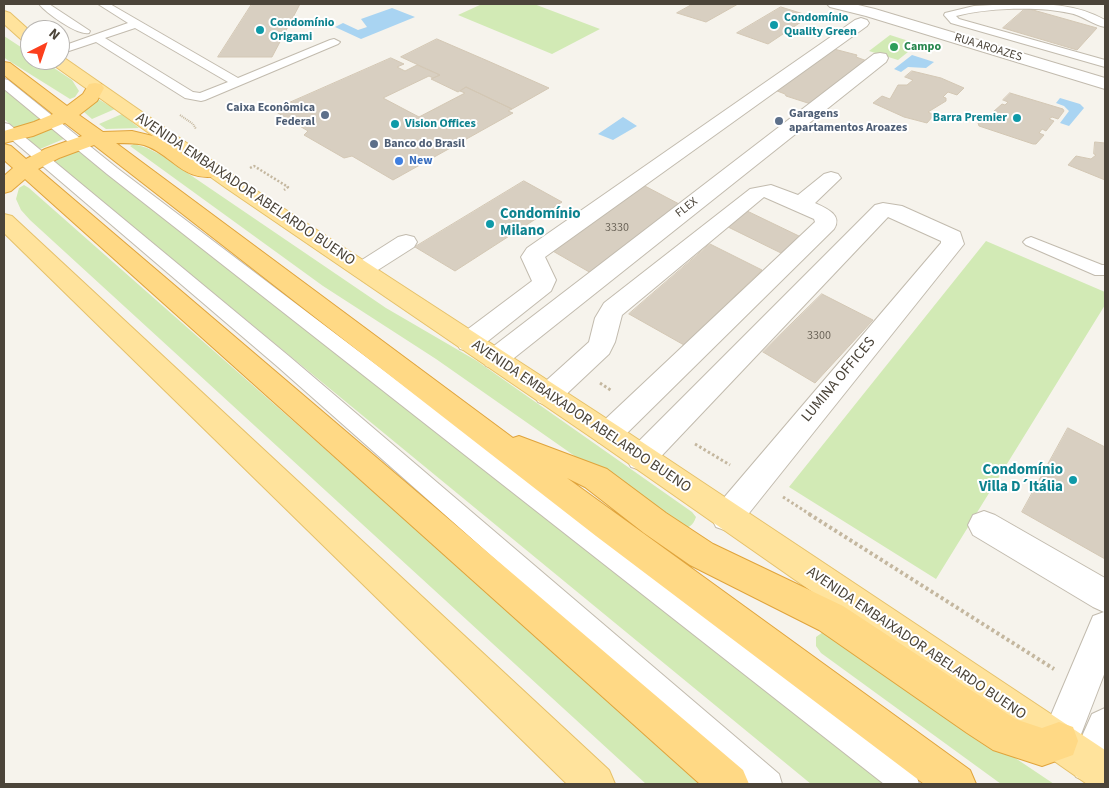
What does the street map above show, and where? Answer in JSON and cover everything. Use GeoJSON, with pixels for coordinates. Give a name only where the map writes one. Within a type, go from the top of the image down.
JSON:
{"type":"FeatureCollection","features":[{"type":"Feature","properties":{"kind":"highway"},"geometry":{"type":"LineString","coordinates":[[4,66],[60,117]]}},
{"type":"Feature","properties":{"kind":"highway"},"geometry":{"type":"LineString","coordinates":[[13,152],[60,117],[84,102],[92,95],[95,88]]}},
{"type":"Feature","properties":{"kind":"highway"},"geometry":{"type":"LineString","coordinates":[[13,152],[126,136],[152,142],[196,169],[215,171]]}},
{"type":"Feature","properties":{"kind":"highway"},"geometry":{"type":"LineString","coordinates":[[89,141],[491,437],[607,526],[956,784]]}},
{"type":"Feature","properties":{"kind":"highway"},"geometry":{"type":"LineString","coordinates":[[13,152],[729,784]]}},
{"type":"Feature","properties":{"kind":"highway"},"geometry":{"type":"LineString","coordinates":[[491,437],[596,478],[686,544],[717,563],[806,603],[1006,736],[1042,747],[1059,741]]}},
{"type":"Feature","properties":{"kind":"main road"},"geometry":{"type":"LineString","coordinates":[[4,16],[20,30]]}},
{"type":"Feature","properties":{"kind":"main road","name":"AVENIDA EMBAIXADOR ABELARDO BUENO"},"geometry":{"type":"LineString","coordinates":[[70,69],[215,171],[608,434],[727,517],[1098,768]]}},
{"type":"Feature","properties":{"kind":"main road"},"geometry":{"type":"LineString","coordinates":[[4,221],[595,784]]}},
{"type":"Feature","properties":{"kind":"street","name":"RUA AROAZES"},"geometry":{"type":"LineString","coordinates":[[836,4],[1105,84]]}},
{"type":"Feature","properties":{"kind":"street"},"geometry":{"type":"LineString","coordinates":[[482,350],[542,285],[544,280],[533,257],[535,253],[861,10]]}},
{"type":"Feature","properties":{"kind":"street","name":"FLEX"},"geometry":{"type":"LineString","coordinates":[[482,350],[880,58]]}},
{"type":"Feature","properties":{"kind":"street"},"geometry":{"type":"LineString","coordinates":[[800,205],[831,178]]}},
{"type":"Feature","properties":{"kind":"street"},"geometry":{"type":"LineString","coordinates":[[548,395],[600,348],[603,342],[606,320],[613,309],[757,193],[771,191],[822,214],[826,219],[826,224],[608,434]]}},
{"type":"Feature","properties":{"kind":"street","name":"LUMINA OFFICES"},"geometry":{"type":"LineString","coordinates":[[641,458],[883,210],[894,211],[948,234],[954,240],[953,244],[727,517]]}},
{"type":"Feature","properties":{"kind":"street"},"geometry":{"type":"LineString","coordinates":[[362,270],[406,242]]}},
{"type":"Feature","properties":{"kind":"street"},"geometry":{"type":"LineString","coordinates":[[984,525],[1105,596]]}},
{"type":"Feature","properties":{"kind":"street"},"geometry":{"type":"LineString","coordinates":[[1059,741],[1105,628]]}},
{"type":"Feature","properties":{"kind":"street"},"geometry":{"type":"LineString","coordinates":[[1098,768],[1105,727]]}},
{"type":"Feature","properties":{"kind":"lane"},"geometry":{"type":"LineString","coordinates":[[44,4],[49,10],[85,31]]}},
{"type":"Feature","properties":{"kind":"lane"},"geometry":{"type":"LineString","coordinates":[[103,4],[237,83]]}},
{"type":"Feature","properties":{"kind":"lane"},"geometry":{"type":"LineString","coordinates":[[1105,24],[1082,13],[1062,8],[1000,8],[949,14],[955,21],[1105,65]]}},
{"type":"Feature","properties":{"kind":"lane"},"geometry":{"type":"LineString","coordinates":[[70,36],[85,31],[130,21]]}},
{"type":"Feature","properties":{"kind":"lane"},"geometry":{"type":"LineString","coordinates":[[70,47],[97,38],[130,21]]}},
{"type":"Feature","properties":{"kind":"lane"},"geometry":{"type":"LineString","coordinates":[[97,38],[189,95],[201,97],[334,42]]}},
{"type":"Feature","properties":{"kind":"lane"},"geometry":{"type":"LineString","coordinates":[[1088,47],[1105,65]]}},
{"type":"Feature","properties":{"kind":"lane"},"geometry":{"type":"LineString","coordinates":[[1088,79],[1105,73]]}},
{"type":"Feature","properties":{"kind":"lane"},"geometry":{"type":"LineString","coordinates":[[4,83],[60,117],[89,141],[120,177],[906,784]]}},
{"type":"Feature","properties":{"kind":"lane"},"geometry":{"type":"LineString","coordinates":[[13,152],[284,362],[769,784]]}},
{"type":"Feature","properties":{"kind":"lane"},"geometry":{"type":"LineString","coordinates":[[1031,242],[1101,271],[1105,270]]}},
{"type":"Feature","properties":{"kind":"green space"},"geometry":{"type":"Polygon","coordinates":[[[482,4],[534,4],[600,29],[552,54],[458,15],[482,4]]]}},
{"type":"Feature","properties":{"kind":"green space","name":"Campo"},"geometry":{"type":"Polygon","coordinates":[[[890,35],[918,44],[898,60],[869,51],[890,35]]]}},
{"type":"Feature","properties":{"kind":"green space"},"geometry":{"type":"Polygon","coordinates":[[[4,36],[20,46],[20,68],[4,57],[4,36]]]}},
{"type":"Feature","properties":{"kind":"green space"},"geometry":{"type":"Polygon","coordinates":[[[24,70],[57,70],[72,80],[79,91],[75,97],[70,99],[24,70]]]}},
{"type":"Feature","properties":{"kind":"green space"},"geometry":{"type":"Polygon","coordinates":[[[4,90],[41,119],[16,129],[4,119],[4,90]]]}},
{"type":"Feature","properties":{"kind":"green space"},"geometry":{"type":"Polygon","coordinates":[[[98,99],[115,109],[92,119],[84,112],[98,99]]]}},
{"type":"Feature","properties":{"kind":"green space"},"geometry":{"type":"Polygon","coordinates":[[[122,114],[139,128],[106,129],[99,124],[122,114]]]}},
{"type":"Feature","properties":{"kind":"green space"},"geometry":{"type":"Polygon","coordinates":[[[53,128],[66,138],[40,149],[27,139],[53,128]]]}},
{"type":"Feature","properties":{"kind":"green space"},"geometry":{"type":"Polygon","coordinates":[[[134,144],[161,155],[386,308],[477,361],[692,512],[696,517],[693,523],[688,527],[679,529],[436,359],[323,286],[130,146],[134,144]]]}},
{"type":"Feature","properties":{"kind":"green space"},"geometry":{"type":"Polygon","coordinates":[[[75,150],[83,151],[898,784],[811,784],[54,162],[75,150]]]}},
{"type":"Feature","properties":{"kind":"green space"},"geometry":{"type":"Polygon","coordinates":[[[24,185],[705,784],[646,784],[30,220],[21,210],[16,199],[19,188],[24,185]]]}},
{"type":"Feature","properties":{"kind":"green space"},"geometry":{"type":"Polygon","coordinates":[[[986,241],[1105,292],[1105,305],[936,579],[789,487],[986,241]]]}},
{"type":"Feature","properties":{"kind":"green space"},"geometry":{"type":"Polygon","coordinates":[[[823,632],[833,636],[1054,784],[1001,784],[821,653],[816,646],[816,637],[823,632]]]}},
{"type":"Feature","properties":{"kind":"water"},"geometry":{"type":"Polygon","coordinates":[[[392,8],[415,17],[361,39],[335,27],[343,23],[358,30],[367,27],[361,19],[392,8]]]}},
{"type":"Feature","properties":{"kind":"water"},"geometry":{"type":"Polygon","coordinates":[[[912,55],[934,62],[926,68],[908,67],[901,72],[894,69],[912,55]]]}},
{"type":"Feature","properties":{"kind":"water"},"geometry":{"type":"Polygon","coordinates":[[[1060,98],[1080,104],[1084,108],[1069,126],[1060,123],[1069,111],[1064,106],[1056,103],[1060,98]]]}},
{"type":"Feature","properties":{"kind":"water"},"geometry":{"type":"Polygon","coordinates":[[[623,117],[637,126],[613,140],[598,134],[623,117]]]}},
{"type":"Feature","properties":{"kind":"building","name":"Condomínio Origami"},"geometry":{"type":"Polygon","coordinates":[[[252,4],[300,4],[272,57],[218,57],[252,4]]]}},
{"type":"Feature","properties":{"kind":"building"},"geometry":{"type":"Polygon","coordinates":[[[693,4],[738,4],[706,22],[677,13],[693,4]]]}},
{"type":"Feature","properties":{"kind":"building","name":"Condomínio Quality Green"},"geometry":{"type":"Polygon","coordinates":[[[781,7],[810,16],[768,44],[737,33],[781,7]]]}},
{"type":"Feature","properties":{"kind":"building"},"geometry":{"type":"Polygon","coordinates":[[[1026,8],[1097,28],[1077,50],[1003,28],[1026,8]]]}},
{"type":"Feature","properties":{"kind":"building"},"geometry":{"type":"Polygon","coordinates":[[[437,39],[549,88],[512,109],[466,87],[458,92],[431,79],[440,75],[401,57],[437,39]]]}},
{"type":"Feature","properties":{"kind":"building"},"geometry":{"type":"Polygon","coordinates":[[[830,48],[857,55],[856,57],[870,62],[862,68],[857,66],[853,70],[855,71],[828,92],[825,91],[819,96],[824,98],[814,105],[786,96],[772,89],[830,48]]]}},
{"type":"Feature","properties":{"kind":"building","name":"Vision Offices"},"geometry":{"type":"Polygon","coordinates":[[[391,58],[404,64],[397,67],[405,71],[417,65],[440,75],[433,78],[429,76],[383,98],[419,117],[465,93],[460,91],[466,87],[512,109],[508,111],[513,113],[393,180],[352,156],[344,158],[304,135],[308,131],[273,110],[391,58]]]}},
{"type":"Feature","properties":{"kind":"building"},"geometry":{"type":"Polygon","coordinates":[[[912,71],[941,78],[964,88],[957,95],[948,92],[943,97],[946,98],[946,101],[928,112],[934,115],[927,123],[904,117],[873,103],[882,96],[890,99],[898,85],[907,85],[913,80],[905,77],[912,71]]]}},
{"type":"Feature","properties":{"kind":"building","name":"Barra Premier"},"geometry":{"type":"Polygon","coordinates":[[[1010,93],[1063,109],[1064,111],[1058,119],[1052,117],[1049,119],[1054,121],[1046,131],[1042,129],[1039,133],[1044,135],[1036,144],[979,126],[978,123],[986,115],[992,117],[996,114],[993,112],[1002,104],[1005,105],[1008,102],[1003,100],[1010,93]]]}},
{"type":"Feature","properties":{"kind":"building"},"geometry":{"type":"Polygon","coordinates":[[[1095,142],[1105,143],[1105,180],[1068,165],[1076,156],[1091,159],[1096,155],[1094,154],[1095,142]]]}},
{"type":"Feature","properties":{"kind":"building","name":"Condomínio Milano"},"geometry":{"type":"Polygon","coordinates":[[[524,181],[562,202],[455,271],[415,247],[524,181]]]}},
{"type":"Feature","properties":{"kind":"building"},"geometry":{"type":"Polygon","coordinates":[[[643,185],[681,205],[591,273],[551,250],[643,185]]]}},
{"type":"Feature","properties":{"kind":"building"},"geometry":{"type":"Polygon","coordinates":[[[745,210],[801,237],[783,254],[726,226],[745,210]]]}},
{"type":"Feature","properties":{"kind":"building"},"geometry":{"type":"Polygon","coordinates":[[[710,244],[762,270],[684,345],[629,314],[710,244]]]}},
{"type":"Feature","properties":{"kind":"building"},"geometry":{"type":"Polygon","coordinates":[[[822,294],[873,320],[815,383],[763,352],[822,294]]]}},
{"type":"Feature","properties":{"kind":"building","name":"Condomínio Villa D´Itália"},"geometry":{"type":"Polygon","coordinates":[[[1068,428],[1105,447],[1105,559],[1022,512],[1068,428]]]}},
{"type":"Feature","properties":{"kind":"place","name":"Condomínio Quality Green"},"geometry":{"type":"Point","coordinates":[774,25]}},
{"type":"Feature","properties":{"kind":"place","name":"Condomínio Origami"},"geometry":{"type":"Point","coordinates":[260,30]}},
{"type":"Feature","properties":{"kind":"place","name":"Campo"},"geometry":{"type":"Point","coordinates":[894,47]}},
{"type":"Feature","properties":{"kind":"place","name":"Caixa Econômica Federal"},"geometry":{"type":"Point","coordinates":[325,115]}},
{"type":"Feature","properties":{"kind":"place","name":"Barra Premier"},"geometry":{"type":"Point","coordinates":[1017,118]}},
{"type":"Feature","properties":{"kind":"place","name":"Garagens apartamentos Aroazes"},"geometry":{"type":"Point","coordinates":[779,121]}},
{"type":"Feature","properties":{"kind":"place","name":"Vision Offices"},"geometry":{"type":"Point","coordinates":[395,124]}},
{"type":"Feature","properties":{"kind":"place","name":"Banco do Brasil"},"geometry":{"type":"Point","coordinates":[374,144]}},
{"type":"Feature","properties":{"kind":"place","name":"New"},"geometry":{"type":"Point","coordinates":[399,161]}},
{"type":"Feature","properties":{"kind":"place","name":"Condomínio Milano"},"geometry":{"type":"Point","coordinates":[490,224]}},
{"type":"Feature","properties":{"kind":"place","name":"Condomínio Villa D´Itália"},"geometry":{"type":"Point","coordinates":[1073,480]}}]}
